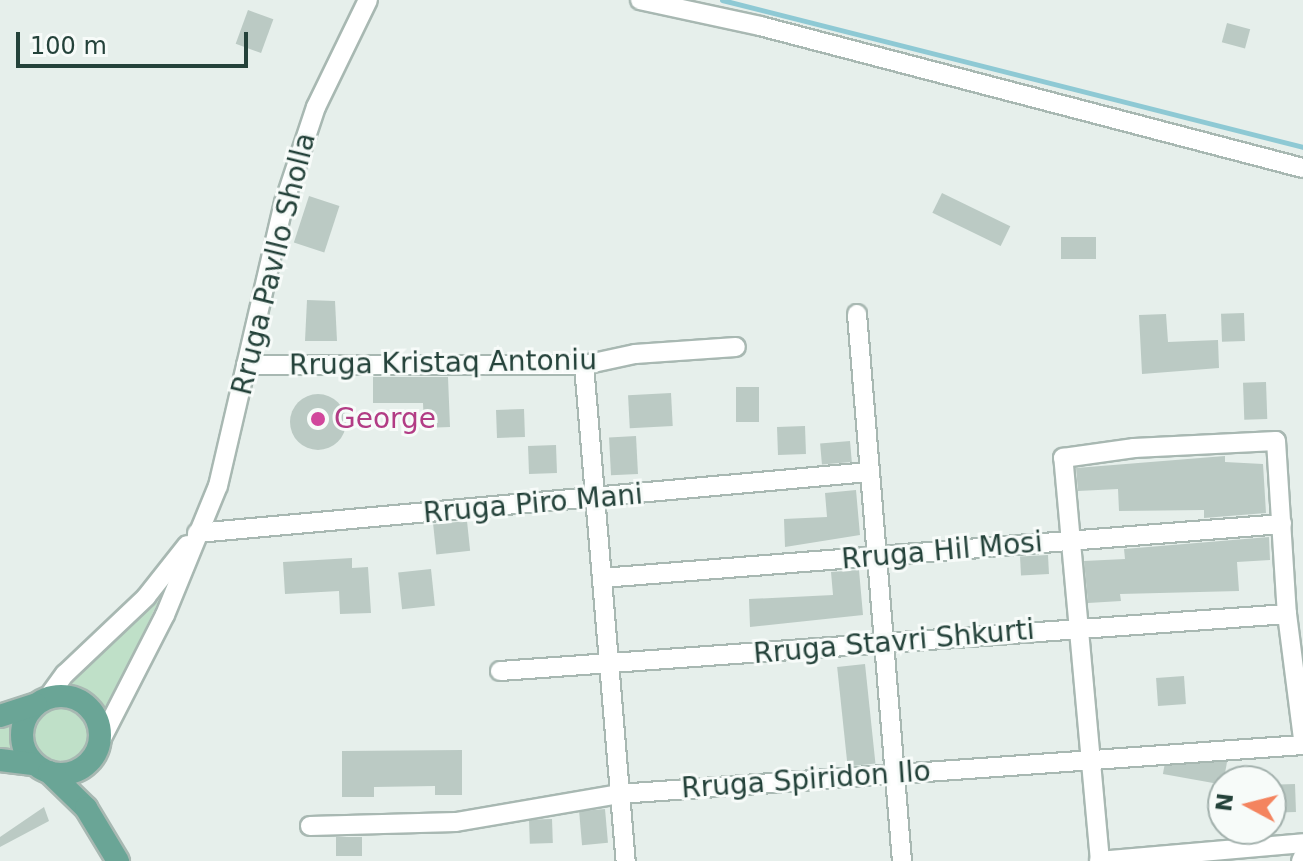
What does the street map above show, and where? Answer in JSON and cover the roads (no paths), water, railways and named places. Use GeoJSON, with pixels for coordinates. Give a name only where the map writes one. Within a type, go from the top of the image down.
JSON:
{"type":"FeatureCollection","features":[{"type":"Feature","properties":{"kind":"main road"},"geometry":{"type":"LineString","coordinates":[[0,716],[64,695],[86,705],[99,726],[86,808]]}},
{"type":"Feature","properties":{"kind":"main road"},"geometry":{"type":"LineString","coordinates":[[42,700],[21,734],[42,768],[86,808],[118,861]]}},
{"type":"Feature","properties":{"kind":"main road"},"geometry":{"type":"LineString","coordinates":[[0,760],[42,768],[78,770],[95,752]]}},
{"type":"Feature","properties":{"kind":"street","name":"Rruga Pavllo Sholla"},"geometry":{"type":"LineString","coordinates":[[95,752],[165,615],[228,456],[284,203],[316,107],[368,0]]}},
{"type":"Feature","properties":{"kind":"street"},"geometry":{"type":"LineString","coordinates":[[640,0],[760,26],[1303,168]]}},
{"type":"Feature","properties":{"kind":"street"},"geometry":{"type":"LineString","coordinates":[[857,314],[902,861]]}},
{"type":"Feature","properties":{"kind":"street","name":"Rruga Kristaq Antoniu"},"geometry":{"type":"LineString","coordinates":[[246,365],[584,365],[635,354],[736,347]]}},
{"type":"Feature","properties":{"kind":"street"},"geometry":{"type":"LineString","coordinates":[[584,365],[626,861]]}},
{"type":"Feature","properties":{"kind":"street"},"geometry":{"type":"LineString","coordinates":[[1303,739],[1287,614],[1276,441],[1134,448],[1063,458],[1074,627],[1100,861],[1303,843]]}},
{"type":"Feature","properties":{"kind":"street","name":"Rruga Piro Mani"},"geometry":{"type":"LineString","coordinates":[[197,533],[869,472]]}},
{"type":"Feature","properties":{"kind":"street","name":"Rruga Hil Mosi"},"geometry":{"type":"LineString","coordinates":[[602,578],[1282,524]]}},
{"type":"Feature","properties":{"kind":"street","name":"Rruga Pavllo Sholla"},"geometry":{"type":"LineString","coordinates":[[42,700],[146,597],[197,533]]}},
{"type":"Feature","properties":{"kind":"street","name":"Rruga Stavri Shkurti"},"geometry":{"type":"LineString","coordinates":[[500,671],[609,666],[1074,627],[1287,614]]}},
{"type":"Feature","properties":{"kind":"street","name":"Rruga Spiridon Ilo"},"geometry":{"type":"LineString","coordinates":[[310,826],[456,822],[619,794],[1303,745]]}},
{"type":"Feature","properties":{"kind":"waterway"},"geometry":{"type":"LineString","coordinates":[[722,0],[1303,147]]}},
{"type":"Feature","properties":{"kind":"place","name":"George"},"geometry":{"type":"Point","coordinates":[318,419]}}]}
